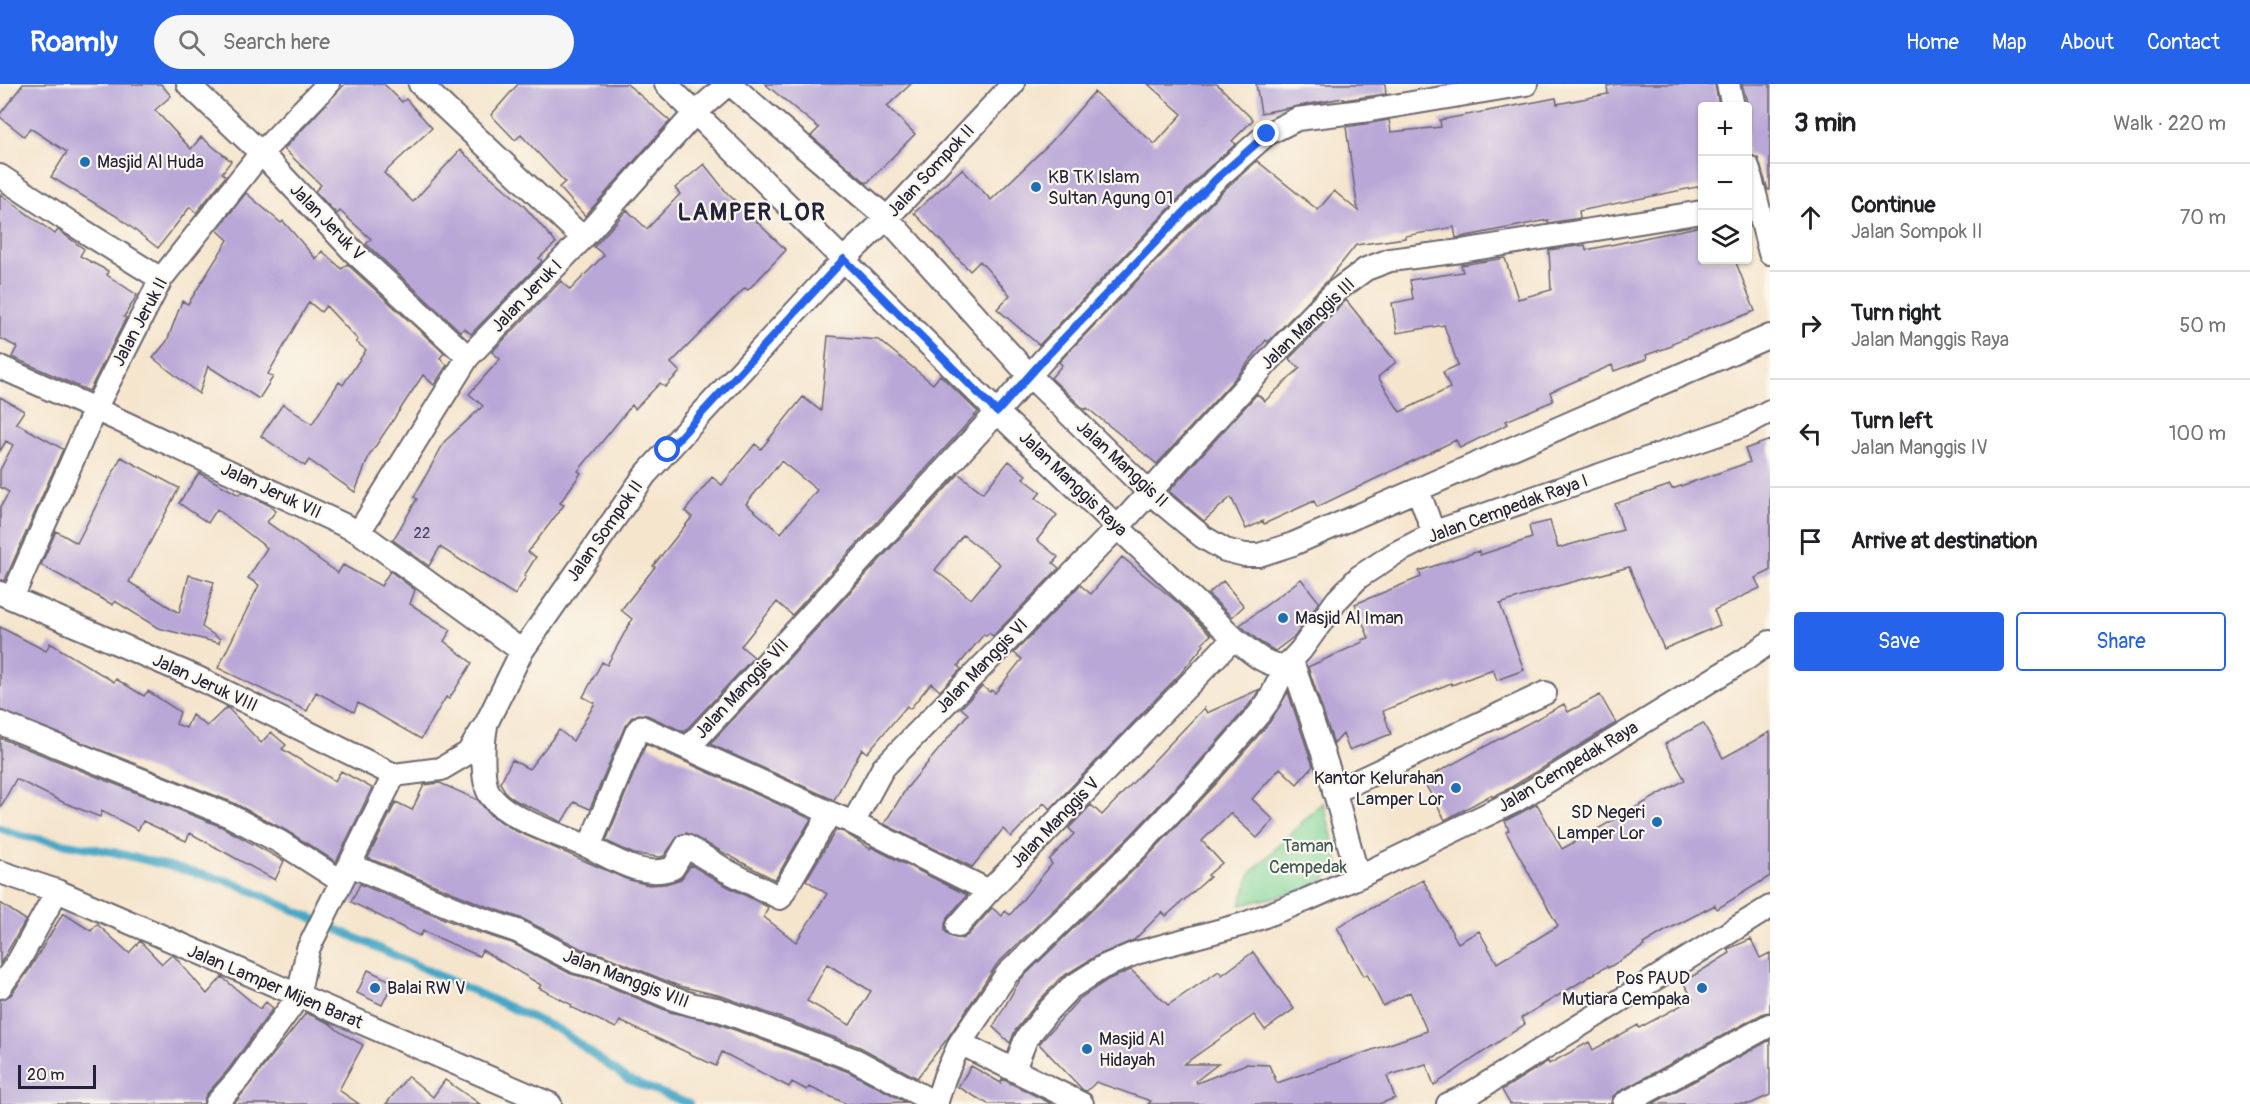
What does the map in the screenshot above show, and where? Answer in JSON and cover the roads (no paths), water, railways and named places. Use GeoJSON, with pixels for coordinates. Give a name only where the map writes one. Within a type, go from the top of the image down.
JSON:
{"type":"FeatureCollection","features":[{"type":"Feature","properties":{"kind":"street","name":"Jalan Jeruk V"},"geometry":{"type":"LineString","coordinates":[[188,84],[261,153],[354,252],[468,357]]}},
{"type":"Feature","properties":{"kind":"street","name":"Jalan Jeruk II"},"geometry":{"type":"LineString","coordinates":[[6,596],[160,279],[261,153],[328,84]]}},
{"type":"Feature","properties":{"kind":"street"},"geometry":{"type":"LineString","coordinates":[[420,84],[583,238]]}},
{"type":"Feature","properties":{"kind":"street","name":"Jalan Manggis Raya"},"geometry":{"type":"LineString","coordinates":[[666,84],[997,412],[1234,638],[1262,661],[1271,665],[1289,664]]}},
{"type":"Feature","properties":{"kind":"street","name":"Jalan Jeruk I"},"geometry":{"type":"LineString","coordinates":[[359,532],[468,357],[583,238],[696,112],[729,84]]}},
{"type":"Feature","properties":{"kind":"street","name":"Jalan Manggis II"},"geometry":{"type":"LineString","coordinates":[[729,84],[886,218],[1029,375],[1149,493],[1203,537],[1225,549],[1245,555],[1259,555],[1293,544],[1770,336]]}},
{"type":"Feature","properties":{"kind":"street","name":"Jalan Sompok II"},"geometry":{"type":"LineString","coordinates":[[394,775],[441,769],[468,753],[487,722],[522,651],[645,475],[844,259],[1013,84]]}},
{"type":"Feature","properties":{"kind":"street","name":"Jalan Manggis VII"},"geometry":{"type":"LineString","coordinates":[[589,847],[639,729],[644,727],[688,748],[1029,375],[1216,179],[1267,134],[1297,119],[1370,110],[1526,84]]}},
{"type":"Feature","properties":{"kind":"street"},"geometry":{"type":"LineString","coordinates":[[1728,84],[1732,102]]}},
{"type":"Feature","properties":{"kind":"street"},"geometry":{"type":"LineString","coordinates":[[0,176],[160,279]]}},
{"type":"Feature","properties":{"kind":"street"},"geometry":{"type":"LineString","coordinates":[[1752,204],[1770,253]]}},
{"type":"Feature","properties":{"kind":"street","name":"Jalan Manggis III"},"geometry":{"type":"LineString","coordinates":[[1118,527],[1295,333],[1336,291],[1366,269],[1390,260],[1461,251],[1698,213]]}},
{"type":"Feature","properties":{"kind":"street","name":"Jalan Jeruk VII"},"geometry":{"type":"LineString","coordinates":[[0,367],[359,532],[522,651]]}},
{"type":"Feature","properties":{"kind":"street","name":"Jalan Cempedak Raya I"},"geometry":{"type":"LineString","coordinates":[[936,1104],[945,1076],[960,1043],[1008,974],[1141,844],[1205,776],[1259,714],[1289,664],[1337,600],[1359,577],[1394,554],[1434,534],[1742,426],[1770,411]]}},
{"type":"Feature","properties":{"kind":"street"},"geometry":{"type":"LineString","coordinates":[[1418,490],[1434,534]]}},
{"type":"Feature","properties":{"kind":"street","name":"Jalan Manggis VI"},"geometry":{"type":"LineString","coordinates":[[856,818],[883,768],[1118,527]]}},
{"type":"Feature","properties":{"kind":"street","name":"Jalan Jeruk VIII"},"geometry":{"type":"LineString","coordinates":[[6,596],[198,678],[394,775]]}},
{"type":"Feature","properties":{"kind":"street","name":"Jalan Manggis V"},"geometry":{"type":"LineString","coordinates":[[958,926],[989,891],[1234,638]]}},
{"type":"Feature","properties":{"kind":"street","name":"Jalan Cempedak Raya"},"geometry":{"type":"LineString","coordinates":[[1014,1069],[1026,1039],[1048,1011],[1070,988],[1103,967],[1136,953],[1244,924],[1358,877],[1516,800],[1770,642]]}},
{"type":"Feature","properties":{"kind":"street"},"geometry":{"type":"LineString","coordinates":[[1289,664],[1334,792],[1358,877]]}},
{"type":"Feature","properties":{"kind":"street"},"geometry":{"type":"LineString","coordinates":[[1334,792],[1545,693]]}},
{"type":"Feature","properties":{"kind":"street"},"geometry":{"type":"LineString","coordinates":[[487,722],[484,737],[485,783],[489,794],[518,816],[634,869],[658,871],[673,868],[686,846],[727,871],[780,898],[830,813]]}},
{"type":"Feature","properties":{"kind":"street","name":"Jalan Manggis VIII"},"geometry":{"type":"LineString","coordinates":[[0,723],[228,815],[346,873],[517,931],[577,962],[598,967],[674,999],[717,1009],[855,1060],[936,1104]]}},
{"type":"Feature","properties":{"kind":"street"},"geometry":{"type":"LineString","coordinates":[[688,748],[830,813],[856,818],[989,891]]}},
{"type":"Feature","properties":{"kind":"street"},"geometry":{"type":"LineString","coordinates":[[216,1104],[298,997],[308,949],[394,775]]}},
{"type":"Feature","properties":{"kind":"street","name":"Jalan Lamper Mijen Barat"},"geometry":{"type":"LineString","coordinates":[[0,872],[57,891],[548,1104]]}},
{"type":"Feature","properties":{"kind":"street"},"geometry":{"type":"LineString","coordinates":[[0,987],[18,962],[57,891]]}},
{"type":"Feature","properties":{"kind":"street"},"geometry":{"type":"LineString","coordinates":[[1448,1104],[1479,1088],[1770,907]]}},
{"type":"Feature","properties":{"kind":"street"},"geometry":{"type":"LineString","coordinates":[[1624,1104],[1770,1025]]}},
{"type":"Feature","properties":{"kind":"street"},"geometry":{"type":"LineString","coordinates":[[960,1043],[1082,1104]]}},
{"type":"Feature","properties":{"kind":"waterway"},"geometry":{"type":"LineString","coordinates":[[0,828],[21,836],[113,852],[232,882],[560,1030],[627,1079],[689,1104]]}},
{"type":"Feature","properties":{"kind":"place","name":"Masjid Al Huda"},"geometry":{"type":"Point","coordinates":[85,162]}},
{"type":"Feature","properties":{"kind":"place","name":"KB TK Islam Sultan Agung 01"},"geometry":{"type":"Point","coordinates":[1036,187]}},
{"type":"Feature","properties":{"kind":"place","name":"Masjid Al Iman"},"geometry":{"type":"Point","coordinates":[1283,618]}},
{"type":"Feature","properties":{"kind":"place","name":"Kantor Kelurahan Lamper Lor"},"geometry":{"type":"Point","coordinates":[1456,788]}},
{"type":"Feature","properties":{"kind":"place","name":"SD Negeri Lamper Lor"},"geometry":{"type":"Point","coordinates":[1657,822]}},
{"type":"Feature","properties":{"kind":"place","name":"Balai RW V"},"geometry":{"type":"Point","coordinates":[375,988]}},
{"type":"Feature","properties":{"kind":"place","name":"Pos PAUD Mutiara Cempaka"},"geometry":{"type":"Point","coordinates":[1702,988]}},
{"type":"Feature","properties":{"kind":"place","name":"Masjid Al Hidayah"},"geometry":{"type":"Point","coordinates":[1087,1049]}},
{"type":"Feature","properties":{"kind":"district","name":"LAMPER LOR"},"geometry":{"type":"Point","coordinates":[752,212]}},
{"type":"Feature","properties":{"kind":"park label","name":"Taman Cempedak"},"geometry":{"type":"Point","coordinates":[1308,856]}}]}
